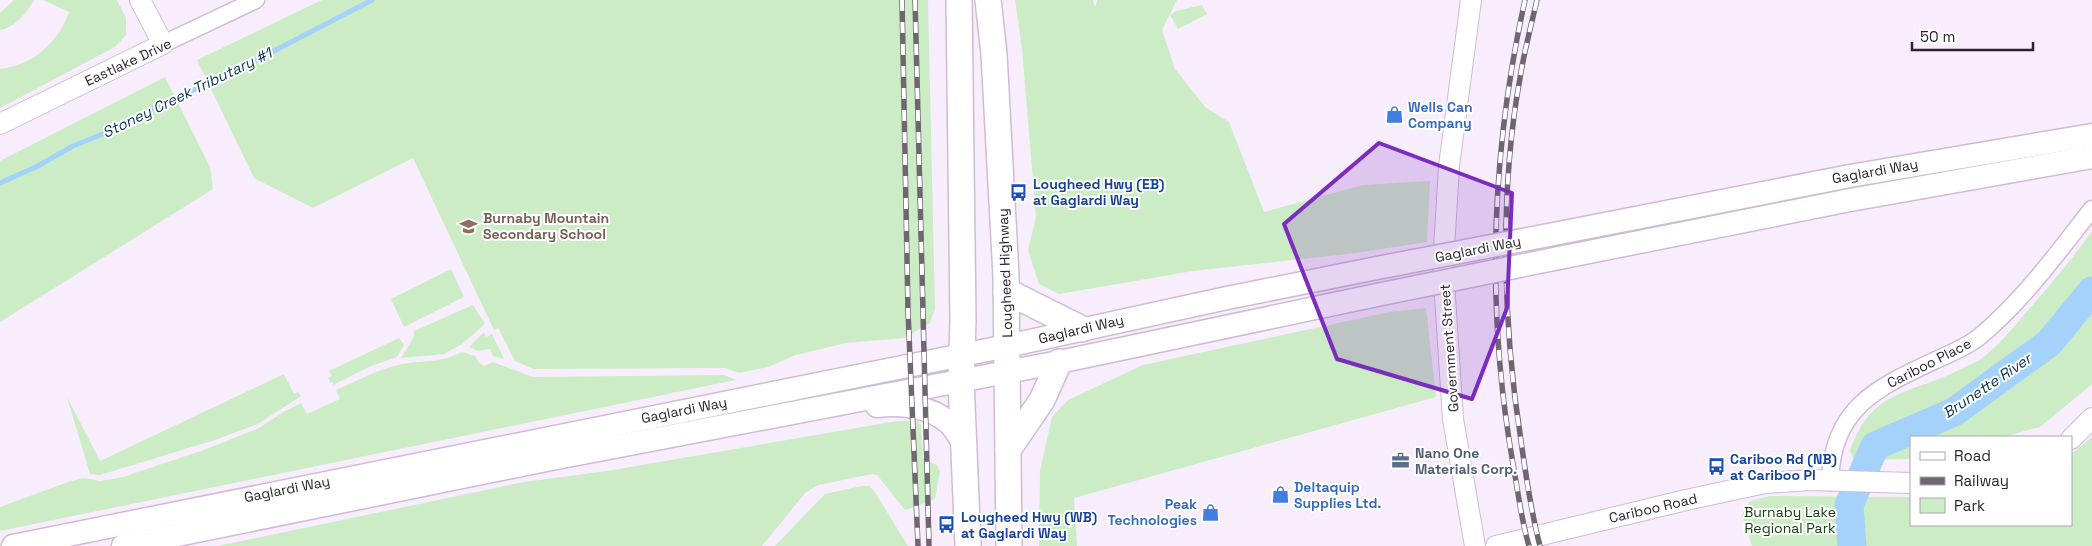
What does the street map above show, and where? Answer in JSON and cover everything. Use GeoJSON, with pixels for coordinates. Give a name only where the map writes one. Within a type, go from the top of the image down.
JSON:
{"type":"FeatureCollection","features":[{"type":"Feature","properties":{"kind":"main road"},"geometry":{"type":"LineString","coordinates":[[958,0],[961,67],[961,380],[968,546]]}},
{"type":"Feature","properties":{"kind":"main road","name":"Lougheed Highway"},"geometry":{"type":"LineString","coordinates":[[988,0],[994,54],[1006,291],[1009,546]]}},
{"type":"Feature","properties":{"kind":"main road","name":"Gaglardi Way"},"geometry":{"type":"LineString","coordinates":[[13,546],[1007,346],[1082,328],[1378,268],[1850,176],[2065,138],[2092,135]]}},
{"type":"Feature","properties":{"kind":"main road","name":"Gaglardi Way"},"geometry":{"type":"LineString","coordinates":[[123,546],[802,410],[1059,362],[1559,258],[2061,161],[2092,157]]}},
{"type":"Feature","properties":{"kind":"main road"},"geometry":{"type":"LineString","coordinates":[[1006,291],[1082,328]]}},
{"type":"Feature","properties":{"kind":"main road"},"geometry":{"type":"LineString","coordinates":[[1008,450],[1042,400],[1059,362]]}},
{"type":"Feature","properties":{"kind":"main road"},"geometry":{"type":"LineString","coordinates":[[802,410],[835,411],[898,404],[936,414],[950,424],[964,443]]}},
{"type":"Feature","properties":{"kind":"street"},"geometry":{"type":"LineString","coordinates":[[140,0],[163,44]]}},
{"type":"Feature","properties":{"kind":"street","name":"Eastlake Drive"},"geometry":{"type":"LineString","coordinates":[[0,124],[256,0]]}},
{"type":"Feature","properties":{"kind":"street","name":"Government Street"},"geometry":{"type":"LineString","coordinates":[[1471,0],[1449,166],[1443,266],[1453,419],[1475,546]]}},
{"type":"Feature","properties":{"kind":"street","name":"Cariboo Place"},"geometry":{"type":"LineString","coordinates":[[1830,481],[1831,453],[1845,424],[1861,404],[1889,382],[1978,338],[2012,305],[2092,209]]}},
{"type":"Feature","properties":{"kind":"street"},"geometry":{"type":"LineString","coordinates":[[2072,438],[2092,418]]}},
{"type":"Feature","properties":{"kind":"street","name":"Cariboo Road"},"geometry":{"type":"LineString","coordinates":[[1496,546],[1719,492],[1778,482],[1907,483]]}},
{"type":"Feature","properties":{"kind":"highlighted area"},"geometry":{"type":"Polygon","coordinates":[[[1379,143],[1512,193],[1507,308],[1472,399],[1337,359],[1284,224],[1379,143]]]}},
{"type":"Feature","properties":{"kind":"green space"},"geometry":{"type":"Polygon","coordinates":[[[14,0],[34,0],[20,19],[11,26],[0,30],[0,13],[14,0]]]}},
{"type":"Feature","properties":{"kind":"green space"},"geometry":{"type":"Polygon","coordinates":[[[43,0],[117,0],[126,18],[126,35],[115,47],[0,108],[0,69],[23,63],[43,51],[58,33],[69,12],[43,0]]]}},
{"type":"Feature","properties":{"kind":"green space"},"geometry":{"type":"Polygon","coordinates":[[[322,0],[928,0],[935,309],[930,323],[904,338],[846,343],[796,355],[768,367],[739,373],[725,368],[534,369],[515,361],[498,328],[494,330],[413,158],[313,208],[254,178],[197,60],[322,0]]]}},
{"type":"Feature","properties":{"kind":"green space"},"geometry":{"type":"Polygon","coordinates":[[[1015,0],[1093,0],[1095,8],[1097,0],[1177,0],[1162,30],[1175,69],[1205,107],[1229,122],[1264,212],[1363,185],[1430,181],[1427,242],[1356,253],[1193,271],[1059,294],[1039,284],[1028,250],[1036,217],[1022,49],[1015,0]]]}},
{"type":"Feature","properties":{"kind":"green space"},"geometry":{"type":"Polygon","coordinates":[[[1202,5],[1207,14],[1178,29],[1170,15],[1176,11],[1202,5]]]}},
{"type":"Feature","properties":{"kind":"green space"},"geometry":{"type":"Polygon","coordinates":[[[165,77],[210,167],[213,189],[0,322],[0,161],[165,77]]]}},
{"type":"Feature","properties":{"kind":"green space"},"geometry":{"type":"Polygon","coordinates":[[[2092,231],[2092,384],[2040,427],[2006,436],[1910,436],[1910,459],[1854,460],[1850,451],[1859,430],[1870,415],[1895,396],[1944,377],[1984,357],[2004,338],[2070,261],[2092,231]]]}},
{"type":"Feature","properties":{"kind":"green space"},"geometry":{"type":"Polygon","coordinates":[[[451,269],[464,297],[404,327],[391,299],[451,269]]]}},
{"type":"Feature","properties":{"kind":"green space"},"geometry":{"type":"Polygon","coordinates":[[[473,305],[485,324],[462,344],[444,354],[401,358],[414,337],[414,331],[473,305]]]}},
{"type":"Feature","properties":{"kind":"green space"},"geometry":{"type":"Polygon","coordinates":[[[1426,308],[1436,397],[1074,498],[1077,546],[1039,546],[1040,471],[1052,417],[1068,400],[1143,365],[1389,312],[1426,308]]]}},
{"type":"Feature","properties":{"kind":"green space"},"geometry":{"type":"Polygon","coordinates":[[[484,332],[486,337],[492,334],[504,359],[493,356],[490,349],[478,351],[469,347],[484,332]]]}},
{"type":"Feature","properties":{"kind":"green space"},"geometry":{"type":"Polygon","coordinates":[[[399,338],[404,345],[397,357],[371,366],[333,385],[332,382],[330,383],[328,378],[332,376],[329,371],[399,338]]]}},
{"type":"Feature","properties":{"kind":"green space"},"geometry":{"type":"Polygon","coordinates":[[[462,352],[475,356],[479,363],[484,366],[493,362],[533,377],[724,375],[736,380],[0,531],[0,507],[68,482],[84,478],[100,481],[123,477],[207,449],[259,428],[301,403],[307,414],[340,399],[336,390],[382,370],[407,363],[444,359],[462,352]]]}},
{"type":"Feature","properties":{"kind":"green space"},"geometry":{"type":"Polygon","coordinates":[[[284,374],[294,394],[298,392],[301,396],[258,424],[215,440],[100,475],[90,474],[67,397],[100,461],[284,374]]]}},
{"type":"Feature","properties":{"kind":"green space"},"geometry":{"type":"Polygon","coordinates":[[[897,421],[917,421],[921,425],[923,458],[937,465],[940,471],[935,499],[905,510],[877,475],[872,474],[818,485],[805,493],[762,546],[218,546],[524,482],[607,471],[897,421]]]}},
{"type":"Feature","properties":{"kind":"green space","name":"Burnaby Lake Regional Park"},"geometry":{"type":"Polygon","coordinates":[[[2092,437],[2092,546],[1752,546],[1742,515],[1750,501],[1770,496],[1910,497],[1910,526],[2072,526],[2072,453],[2092,437]]]}},
{"type":"Feature","properties":{"kind":"green space"},"geometry":{"type":"Polygon","coordinates":[[[869,486],[874,491],[908,546],[775,546],[825,494],[869,486]]]}},
{"type":"Feature","properties":{"kind":"waterway","name":"Stoney Creek Tributary #1"},"geometry":{"type":"LineString","coordinates":[[0,183],[36,167],[73,146],[127,124],[159,105],[226,76],[372,0]]}},
{"type":"Feature","properties":{"kind":"waterway","name":"Brunette River"},"geometry":{"type":"LineString","coordinates":[[1852,546],[1849,505],[1875,446],[1954,412],[2049,343],[2092,291]]}},
{"type":"Feature","properties":{"kind":"railway"},"geometry":{"type":"LineString","coordinates":[[902,0],[908,311],[918,546]]}},
{"type":"Feature","properties":{"kind":"railway"},"geometry":{"type":"LineString","coordinates":[[915,0],[929,546]]}},
{"type":"Feature","properties":{"kind":"railway"},"geometry":{"type":"LineString","coordinates":[[1525,0],[1505,115],[1499,173],[1496,290],[1504,406],[1520,505],[1529,546]]}},
{"type":"Feature","properties":{"kind":"railway"},"geometry":{"type":"LineString","coordinates":[[1537,0],[1524,58],[1513,122],[1506,214],[1506,260],[1510,352],[1515,397],[1529,494],[1540,546]]}},
{"type":"Feature","properties":{"kind":"place","name":"Wells Can Company"},"geometry":{"type":"Point","coordinates":[1394,115]}},
{"type":"Feature","properties":{"kind":"place","name":"Lougheed Hwy (EB) at Gaglardi Way"},"geometry":{"type":"Point","coordinates":[1019,192]}},
{"type":"Feature","properties":{"kind":"place","name":"Burnaby Mountain Secondary School"},"geometry":{"type":"Point","coordinates":[469,226]}},
{"type":"Feature","properties":{"kind":"place","name":"Nano One Materials Corp."},"geometry":{"type":"Point","coordinates":[1401,461]}},
{"type":"Feature","properties":{"kind":"place","name":"Cariboo Rd (NB) at Cariboo Pl"},"geometry":{"type":"Point","coordinates":[1716,467]}},
{"type":"Feature","properties":{"kind":"place","name":"Deltaquip Supplies Ltd."},"geometry":{"type":"Point","coordinates":[1280,495]}},
{"type":"Feature","properties":{"kind":"place","name":"Peak Technologies"},"geometry":{"type":"Point","coordinates":[1211,512]}},
{"type":"Feature","properties":{"kind":"place","name":"Lougheed Hwy (WB) at Gaglardi Way"},"geometry":{"type":"Point","coordinates":[947,525]}}]}
